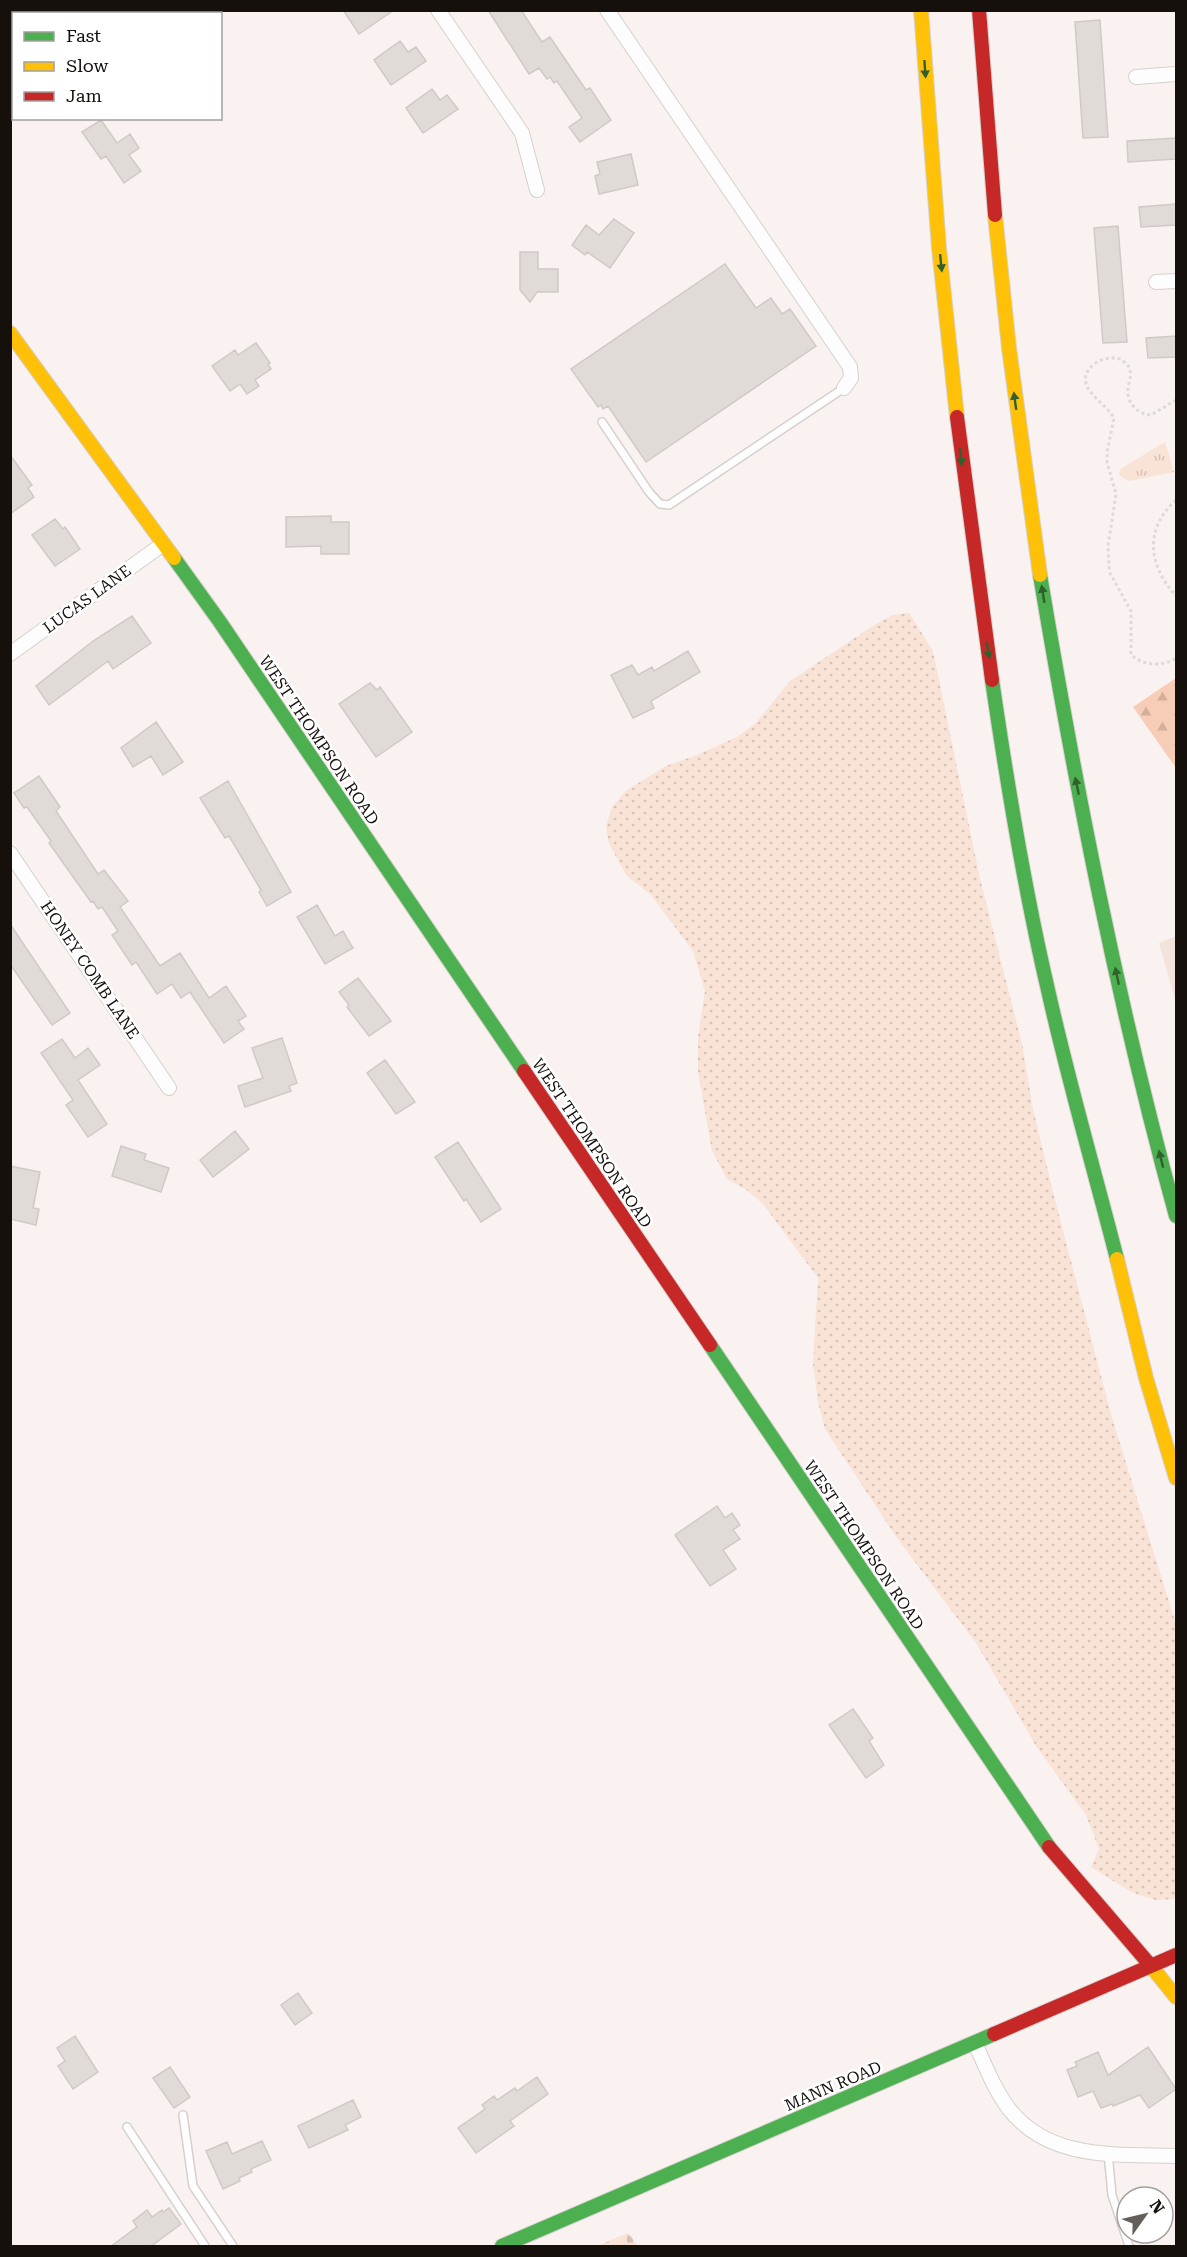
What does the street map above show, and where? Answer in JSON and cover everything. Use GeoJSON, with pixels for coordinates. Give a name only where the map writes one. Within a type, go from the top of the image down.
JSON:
{"type":"FeatureCollection","features":[{"type":"Feature","properties":{"kind":"main road"},"geometry":{"type":"LineString","coordinates":[[921,10],[932,167],[963,474],[1007,778],[1041,958],[1062,1052],[1143,1367],[1176,1478]]}},
{"type":"Feature","properties":{"kind":"main road"},"geometry":{"type":"LineString","coordinates":[[979,10],[990,163],[1011,369],[1051,641],[1075,777],[1115,969],[1176,1216]]}},
{"type":"Feature","properties":{"kind":"main road","name":"WEST THOMPSON ROAD"},"geometry":{"type":"LineString","coordinates":[[10,333],[220,622],[1054,1854],[1176,1997]]}},
{"type":"Feature","properties":{"kind":"main road","name":"MANN ROAD"},"geometry":{"type":"LineString","coordinates":[[502,2247],[1176,1955]]}},
{"type":"Feature","properties":{"kind":"street"},"geometry":{"type":"LineString","coordinates":[[438,10],[522,133],[537,190]]}},
{"type":"Feature","properties":{"kind":"street"},"geometry":{"type":"LineString","coordinates":[[607,10],[850,367],[851,378],[844,388]]}},
{"type":"Feature","properties":{"kind":"street"},"geometry":{"type":"LineString","coordinates":[[1136,77],[1176,74]]}},
{"type":"Feature","properties":{"kind":"street"},"geometry":{"type":"LineString","coordinates":[[1156,282],[1176,281]]}},
{"type":"Feature","properties":{"kind":"street","name":"LUCAS LANE"},"geometry":{"type":"LineString","coordinates":[[10,654],[163,544]]}},
{"type":"Feature","properties":{"kind":"street","name":"HONEY COMB LANE"},"geometry":{"type":"LineString","coordinates":[[10,853],[169,1088]]}},
{"type":"Feature","properties":{"kind":"street"},"geometry":{"type":"LineString","coordinates":[[975,2043],[996,2089],[1026,2127],[1062,2146],[1085,2153],[1176,2156]]}},
{"type":"Feature","properties":{"kind":"lane"},"geometry":{"type":"LineString","coordinates":[[602,422],[649,492],[660,504],[669,505],[844,388]]}},
{"type":"Feature","properties":{"kind":"lane"},"geometry":{"type":"LineString","coordinates":[[183,2115],[193,2186],[233,2247]]}},
{"type":"Feature","properties":{"kind":"lane"},"geometry":{"type":"LineString","coordinates":[[128,2127],[205,2247]]}},
{"type":"Feature","properties":{"kind":"lane"},"geometry":{"type":"LineString","coordinates":[[1108,2153],[1112,2195],[1129,2247]]}},
{"type":"Feature","properties":{"kind":"path"},"geometry":{"type":"LineString","coordinates":[[1176,400],[1152,415],[1140,412],[1131,403],[1128,394],[1131,372],[1129,366],[1121,359],[1101,360],[1091,368],[1087,375],[1088,389],[1114,418],[1107,452],[1107,462],[1116,494],[1108,546],[1109,565],[1110,573],[1131,611],[1131,654],[1134,659],[1144,663],[1161,664],[1176,658]]}},
{"type":"Feature","properties":{"kind":"path"},"geometry":{"type":"LineString","coordinates":[[1176,500],[1155,529],[1152,544],[1161,576],[1176,596]]}},
{"type":"Feature","properties":{"kind":"shaded area"},"geometry":{"type":"Polygon","coordinates":[[[1176,936],[1176,1003],[1159,943],[1176,936]]]}},
{"type":"Feature","properties":{"kind":"green space"},"geometry":{"type":"Polygon","coordinates":[[[1165,442],[1174,472],[1129,481],[1120,476],[1119,472],[1122,468],[1165,442]]]}},
{"type":"Feature","properties":{"kind":"green space"},"geometry":{"type":"Polygon","coordinates":[[[909,613],[933,651],[980,879],[1022,1044],[1033,1109],[1055,1200],[1112,1418],[1176,1624],[1176,1899],[1156,1900],[1131,1892],[1091,1867],[1099,1849],[1086,1815],[1036,1746],[976,1643],[899,1541],[825,1429],[818,1402],[813,1364],[818,1278],[763,1204],[748,1191],[727,1179],[712,1151],[698,1072],[698,1037],[705,991],[693,951],[651,895],[627,876],[609,844],[606,827],[612,807],[627,790],[666,766],[737,737],[756,723],[790,681],[876,624],[893,615],[909,613]]]}},
{"type":"Feature","properties":{"kind":"green space"},"geometry":{"type":"Polygon","coordinates":[[[1176,678],[1176,768],[1133,707],[1176,678]]]}},
{"type":"Feature","properties":{"kind":"green space"},"geometry":{"type":"Polygon","coordinates":[[[628,2233],[638,2246],[597,2246],[628,2233]]]}},
{"type":"Feature","properties":{"kind":"building"},"geometry":{"type":"Polygon","coordinates":[[[343,10],[394,10],[359,34],[343,10]]]}},
{"type":"Feature","properties":{"kind":"building"},"geometry":{"type":"Polygon","coordinates":[[[488,10],[521,10],[542,42],[550,37],[586,90],[590,88],[611,120],[580,142],[569,127],[582,118],[557,81],[554,83],[550,77],[547,79],[539,68],[529,74],[488,10]]]}},
{"type":"Feature","properties":{"kind":"building"},"geometry":{"type":"Polygon","coordinates":[[[1100,20],[1108,137],[1083,138],[1075,22],[1100,20]]]}},
{"type":"Feature","properties":{"kind":"building"},"geometry":{"type":"Polygon","coordinates":[[[400,41],[408,52],[416,47],[426,61],[391,85],[374,60],[400,41]]]}},
{"type":"Feature","properties":{"kind":"building"},"geometry":{"type":"Polygon","coordinates":[[[432,89],[440,100],[447,95],[458,109],[423,133],[406,108],[432,89]]]}},
{"type":"Feature","properties":{"kind":"building"},"geometry":{"type":"Polygon","coordinates":[[[101,120],[117,143],[130,134],[139,148],[129,155],[141,171],[124,183],[106,156],[101,159],[82,132],[101,120]]]}},
{"type":"Feature","properties":{"kind":"building"},"geometry":{"type":"Polygon","coordinates":[[[1176,138],[1176,159],[1128,162],[1127,141],[1176,138]]]}},
{"type":"Feature","properties":{"kind":"building"},"geometry":{"type":"Polygon","coordinates":[[[631,154],[638,185],[599,194],[595,176],[600,174],[597,162],[631,154]]]}},
{"type":"Feature","properties":{"kind":"building"},"geometry":{"type":"Polygon","coordinates":[[[1176,204],[1176,225],[1141,227],[1139,207],[1176,204]]]}},
{"type":"Feature","properties":{"kind":"building"},"geometry":{"type":"Polygon","coordinates":[[[614,219],[634,233],[610,268],[587,252],[585,255],[572,245],[586,225],[599,235],[614,219]]]}},
{"type":"Feature","properties":{"kind":"building"},"geometry":{"type":"Polygon","coordinates":[[[1118,226],[1127,342],[1103,343],[1094,228],[1118,226]]]}},
{"type":"Feature","properties":{"kind":"building"},"geometry":{"type":"Polygon","coordinates":[[[520,252],[538,252],[538,269],[558,269],[558,292],[537,292],[530,302],[520,290],[520,252]]]}},
{"type":"Feature","properties":{"kind":"building"},"geometry":{"type":"Polygon","coordinates":[[[725,264],[756,308],[771,298],[782,314],[790,309],[816,346],[646,462],[608,406],[603,409],[601,405],[598,407],[571,369],[725,264]]]}},
{"type":"Feature","properties":{"kind":"building"},"geometry":{"type":"Polygon","coordinates":[[[1176,336],[1176,357],[1148,358],[1146,338],[1176,336]]]}},
{"type":"Feature","properties":{"kind":"building"},"geometry":{"type":"Polygon","coordinates":[[[256,343],[270,363],[268,364],[271,369],[255,380],[259,386],[247,394],[240,384],[230,391],[212,366],[235,350],[238,355],[256,343]]]}},
{"type":"Feature","properties":{"kind":"building"},"geometry":{"type":"Polygon","coordinates":[[[10,455],[32,485],[28,488],[34,497],[10,514],[10,455]]]}},
{"type":"Feature","properties":{"kind":"building"},"geometry":{"type":"Polygon","coordinates":[[[331,516],[331,522],[349,522],[349,554],[321,554],[321,546],[286,547],[286,517],[331,516]]]}},
{"type":"Feature","properties":{"kind":"building"},"geometry":{"type":"Polygon","coordinates":[[[55,519],[63,529],[65,527],[80,549],[55,566],[32,535],[55,519]]]}},
{"type":"Feature","properties":{"kind":"building"},"geometry":{"type":"Polygon","coordinates":[[[132,616],[151,643],[113,669],[108,661],[49,705],[36,686],[93,641],[132,616]]]}},
{"type":"Feature","properties":{"kind":"building"},"geometry":{"type":"Polygon","coordinates":[[[688,651],[700,672],[651,701],[654,708],[633,718],[611,675],[632,665],[638,675],[652,667],[654,671],[688,651]]]}},
{"type":"Feature","properties":{"kind":"building"},"geometry":{"type":"Polygon","coordinates":[[[370,683],[377,690],[380,687],[412,732],[376,757],[339,704],[370,683]]]}},
{"type":"Feature","properties":{"kind":"building"},"geometry":{"type":"Polygon","coordinates":[[[156,722],[183,762],[163,775],[151,756],[133,767],[121,748],[156,722]]]}},
{"type":"Feature","properties":{"kind":"building"},"geometry":{"type":"Polygon","coordinates":[[[39,776],[60,807],[56,811],[98,874],[104,870],[128,901],[120,907],[160,966],[180,953],[209,998],[226,986],[246,1016],[238,1021],[244,1029],[224,1043],[190,992],[181,998],[172,984],[157,994],[136,962],[132,965],[112,935],[118,931],[102,907],[98,909],[93,901],[91,902],[49,843],[51,841],[27,807],[24,808],[14,793],[39,776]]]}},
{"type":"Feature","properties":{"kind":"building"},"geometry":{"type":"Polygon","coordinates":[[[228,781],[291,892],[267,906],[259,892],[261,890],[229,836],[225,838],[200,798],[228,781]]]}},
{"type":"Feature","properties":{"kind":"building"},"geometry":{"type":"Polygon","coordinates":[[[317,905],[335,936],[343,931],[353,948],[325,964],[297,917],[317,905]]]}},
{"type":"Feature","properties":{"kind":"building"},"geometry":{"type":"Polygon","coordinates":[[[10,924],[70,1013],[52,1025],[10,964],[10,924]]]}},
{"type":"Feature","properties":{"kind":"building"},"geometry":{"type":"Polygon","coordinates":[[[358,978],[391,1021],[369,1036],[347,1007],[349,1005],[339,992],[358,978]]]}},
{"type":"Feature","properties":{"kind":"building"},"geometry":{"type":"Polygon","coordinates":[[[282,1038],[297,1083],[289,1086],[291,1091],[245,1107],[238,1086],[263,1078],[252,1048],[282,1038]]]}},
{"type":"Feature","properties":{"kind":"building"},"geometry":{"type":"Polygon","coordinates":[[[62,1039],[75,1058],[88,1048],[100,1065],[78,1080],[107,1124],[88,1137],[66,1105],[73,1100],[41,1053],[62,1039]]]}},
{"type":"Feature","properties":{"kind":"building"},"geometry":{"type":"Polygon","coordinates":[[[385,1060],[415,1102],[396,1114],[367,1073],[385,1060]]]}},
{"type":"Feature","properties":{"kind":"building"},"geometry":{"type":"Polygon","coordinates":[[[235,1131],[249,1149],[213,1177],[200,1160],[235,1131]]]}},
{"type":"Feature","properties":{"kind":"building"},"geometry":{"type":"Polygon","coordinates":[[[458,1142],[501,1209],[481,1222],[435,1157],[458,1142]]]}},
{"type":"Feature","properties":{"kind":"building"},"geometry":{"type":"Polygon","coordinates":[[[121,1146],[146,1154],[144,1160],[169,1168],[161,1192],[112,1176],[121,1146]]]}},
{"type":"Feature","properties":{"kind":"building"},"geometry":{"type":"Polygon","coordinates":[[[10,1166],[40,1172],[33,1208],[39,1209],[36,1225],[10,1219],[10,1166]]]}},
{"type":"Feature","properties":{"kind":"building"},"geometry":{"type":"Polygon","coordinates":[[[717,1506],[725,1518],[732,1513],[740,1525],[733,1530],[740,1539],[723,1550],[736,1569],[710,1586],[675,1535],[717,1506]]]}},
{"type":"Feature","properties":{"kind":"building"},"geometry":{"type":"Polygon","coordinates":[[[853,1709],[873,1738],[869,1741],[884,1765],[866,1778],[829,1725],[853,1709]]]}},
{"type":"Feature","properties":{"kind":"building"},"geometry":{"type":"Polygon","coordinates":[[[298,1993],[312,2013],[295,2025],[281,2005],[298,1993]]]}},
{"type":"Feature","properties":{"kind":"building"},"geometry":{"type":"Polygon","coordinates":[[[75,2036],[98,2072],[73,2089],[58,2066],[65,2061],[57,2048],[75,2036]]]}},
{"type":"Feature","properties":{"kind":"building"},"geometry":{"type":"Polygon","coordinates":[[[1148,2047],[1176,2089],[1149,2108],[1140,2095],[1113,2106],[1112,2104],[1101,2108],[1093,2091],[1078,2097],[1067,2070],[1077,2066],[1075,2062],[1098,2052],[1108,2075],[1148,2047]]]}},
{"type":"Feature","properties":{"kind":"building"},"geometry":{"type":"Polygon","coordinates":[[[170,2067],[190,2097],[174,2108],[153,2078],[170,2067]]]}},
{"type":"Feature","properties":{"kind":"building"},"geometry":{"type":"Polygon","coordinates":[[[537,2077],[548,2094],[510,2121],[514,2126],[476,2153],[458,2128],[485,2109],[482,2105],[494,2096],[497,2100],[515,2088],[517,2091],[537,2077]]]}},
{"type":"Feature","properties":{"kind":"building"},"geometry":{"type":"Polygon","coordinates":[[[353,2100],[361,2117],[345,2125],[348,2130],[309,2148],[298,2126],[353,2100]]]}},
{"type":"Feature","properties":{"kind":"building"},"geometry":{"type":"Polygon","coordinates":[[[262,2141],[271,2160],[251,2169],[252,2172],[239,2178],[240,2181],[223,2189],[206,2151],[227,2142],[232,2154],[262,2141]]]}},
{"type":"Feature","properties":{"kind":"building"},"geometry":{"type":"Polygon","coordinates":[[[169,2208],[181,2224],[150,2247],[110,2247],[137,2227],[133,2221],[147,2210],[152,2217],[169,2208]]]}},
{"type":"Feature","properties":{"kind":"traffic: fast"},"geometry":{"type":"LineString","coordinates":[[174,558],[220,622],[524,1071]]}},
{"type":"Feature","properties":{"kind":"traffic: fast"},"geometry":{"type":"LineString","coordinates":[[1040,575],[1068,736],[1100,897],[1135,1057],[1176,1216]]}},
{"type":"Feature","properties":{"kind":"traffic: fast"},"geometry":{"type":"LineString","coordinates":[[992,680],[1039,952],[1117,1259]]}},
{"type":"Feature","properties":{"kind":"traffic: fast"},"geometry":{"type":"LineString","coordinates":[[710,1345],[1049,1847]]}},
{"type":"Feature","properties":{"kind":"traffic: fast"},"geometry":{"type":"LineString","coordinates":[[502,2246],[994,2034]]}},
{"type":"Feature","properties":{"kind":"traffic: slow"},"geometry":{"type":"LineString","coordinates":[[921,10],[939,248],[957,417]]}},
{"type":"Feature","properties":{"kind":"traffic: slow"},"geometry":{"type":"LineString","coordinates":[[995,215],[1009,348],[1040,575]]}},
{"type":"Feature","properties":{"kind":"traffic: slow"},"geometry":{"type":"LineString","coordinates":[[10,333],[174,558]]}},
{"type":"Feature","properties":{"kind":"traffic: slow"},"geometry":{"type":"LineString","coordinates":[[1117,1259],[1146,1378],[1176,1478]]}},
{"type":"Feature","properties":{"kind":"traffic: slow"},"geometry":{"type":"LineString","coordinates":[[1151,1966],[1176,1997]]}},
{"type":"Feature","properties":{"kind":"traffic: jam"},"geometry":{"type":"LineString","coordinates":[[979,10],[995,215]]}},
{"type":"Feature","properties":{"kind":"traffic: jam"},"geometry":{"type":"LineString","coordinates":[[957,417],[992,680]]}},
{"type":"Feature","properties":{"kind":"traffic: jam"},"geometry":{"type":"LineString","coordinates":[[524,1071],[710,1345]]}},
{"type":"Feature","properties":{"kind":"traffic: jam"},"geometry":{"type":"LineString","coordinates":[[1049,1847],[1151,1966]]}},
{"type":"Feature","properties":{"kind":"traffic: jam"},"geometry":{"type":"LineString","coordinates":[[994,2034],[1176,1955]]}}]}
